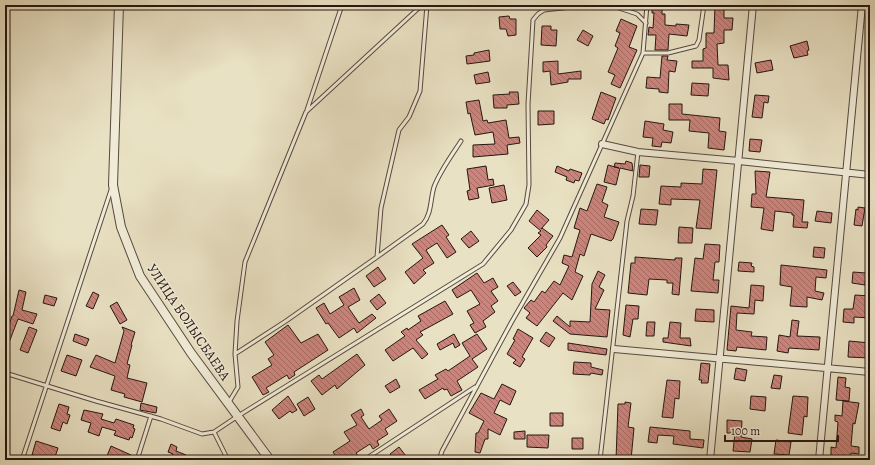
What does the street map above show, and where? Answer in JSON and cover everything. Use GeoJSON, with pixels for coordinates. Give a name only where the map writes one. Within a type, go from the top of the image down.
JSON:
{"type":"FeatureCollection","features":[{"type":"Feature","properties":{"kind":"street","name":"УЛИЦА БОЛЫСБАЕВА"},"geometry":{"type":"LineString","coordinates":[[119,5],[113,185],[122,228],[140,276],[191,353],[270,460]]}},
{"type":"Feature","properties":{"kind":"street"},"geometry":{"type":"LineString","coordinates":[[710,460],[721,359],[753,5]]}},
{"type":"Feature","properties":{"kind":"street"},"geometry":{"type":"LineString","coordinates":[[819,460],[862,5]]}},
{"type":"Feature","properties":{"kind":"street"},"geometry":{"type":"LineString","coordinates":[[602,144],[638,152],[739,160],[870,175]]}},
{"type":"Feature","properties":{"kind":"street"},"geometry":{"type":"LineString","coordinates":[[614,349],[870,372]]}},
{"type":"Feature","properties":{"kind":"lane"},"geometry":{"type":"LineString","coordinates":[[228,403],[238,387],[235,354],[237,321],[245,262],[306,112],[342,5]]}},
{"type":"Feature","properties":{"kind":"lane"},"geometry":{"type":"LineString","coordinates":[[306,112],[422,5]]}},
{"type":"Feature","properties":{"kind":"lane"},"geometry":{"type":"LineString","coordinates":[[377,257],[381,208],[399,130],[409,117],[420,91],[427,5]]}},
{"type":"Feature","properties":{"kind":"lane"},"geometry":{"type":"LineString","coordinates":[[5,373],[151,416],[202,434],[214,432],[483,264],[511,230],[526,204],[529,185],[528,104],[533,20],[544,10],[590,5]]}},
{"type":"Feature","properties":{"kind":"lane"},"geometry":{"type":"LineString","coordinates":[[610,5],[637,14],[646,23]]}},
{"type":"Feature","properties":{"kind":"lane"},"geometry":{"type":"LineString","coordinates":[[439,460],[442,451],[476,386],[560,238],[643,53],[647,5]]}},
{"type":"Feature","properties":{"kind":"lane"},"geometry":{"type":"LineString","coordinates":[[643,53],[668,53],[696,46],[699,40],[704,5]]}},
{"type":"Feature","properties":{"kind":"lane"},"geometry":{"type":"LineString","coordinates":[[235,354],[286,321],[423,224],[429,217],[430,202],[435,185],[461,141]]}},
{"type":"Feature","properties":{"kind":"lane"},"geometry":{"type":"LineString","coordinates":[[600,460],[614,349],[627,221],[633,196],[638,152]]}},
{"type":"Feature","properties":{"kind":"lane"},"geometry":{"type":"LineString","coordinates":[[22,460],[48,386],[113,185]]}},
{"type":"Feature","properties":{"kind":"lane"},"geometry":{"type":"LineString","coordinates":[[364,460],[476,386]]}},
{"type":"Feature","properties":{"kind":"lane"},"geometry":{"type":"LineString","coordinates":[[138,460],[151,416]]}},
{"type":"Feature","properties":{"kind":"lane"},"geometry":{"type":"LineString","coordinates":[[214,432],[228,460]]}},
{"type":"Feature","properties":{"kind":"building"},"geometry":{"type":"Polygon","coordinates":[[[652,5],[662,6],[662,14],[665,14],[665,25],[689,25],[687,36],[669,34],[668,50],[655,50],[656,35],[648,35],[649,27],[653,28],[654,13],[652,13],[652,5]]]}},
{"type":"Feature","properties":{"kind":"building"},"geometry":{"type":"Polygon","coordinates":[[[715,5],[724,5],[724,18],[733,18],[732,30],[724,30],[724,43],[717,44],[718,65],[728,65],[729,80],[713,78],[713,68],[692,68],[692,61],[703,61],[703,49],[706,48],[706,33],[714,33],[715,5]]]}},
{"type":"Feature","properties":{"kind":"building"},"geometry":{"type":"Polygon","coordinates":[[[509,16],[510,19],[516,19],[516,35],[508,36],[506,29],[500,29],[499,17],[509,16]]]}},
{"type":"Feature","properties":{"kind":"building"},"geometry":{"type":"Polygon","coordinates":[[[621,19],[637,26],[629,47],[637,50],[620,88],[611,84],[615,75],[608,72],[618,48],[615,46],[620,33],[616,31],[621,19]]]}},
{"type":"Feature","properties":{"kind":"building"},"geometry":{"type":"Polygon","coordinates":[[[542,26],[551,26],[551,30],[557,30],[556,46],[541,45],[542,26]]]}},
{"type":"Feature","properties":{"kind":"building"},"geometry":{"type":"Polygon","coordinates":[[[583,30],[593,36],[588,46],[577,40],[583,30]]]}},
{"type":"Feature","properties":{"kind":"building"},"geometry":{"type":"Polygon","coordinates":[[[807,41],[809,50],[807,51],[808,55],[794,58],[790,46],[807,41]]]}},
{"type":"Feature","properties":{"kind":"building"},"geometry":{"type":"Polygon","coordinates":[[[489,50],[490,61],[467,64],[466,56],[489,50]]]}},
{"type":"Feature","properties":{"kind":"building"},"geometry":{"type":"Polygon","coordinates":[[[662,56],[668,56],[667,60],[677,61],[675,72],[669,71],[668,93],[659,92],[659,89],[646,88],[647,77],[660,78],[662,56]]]}},
{"type":"Feature","properties":{"kind":"building"},"geometry":{"type":"Polygon","coordinates":[[[771,60],[773,70],[757,73],[755,63],[771,60]]]}},
{"type":"Feature","properties":{"kind":"building"},"geometry":{"type":"Polygon","coordinates":[[[558,61],[558,74],[581,71],[581,79],[568,79],[568,82],[551,85],[550,71],[543,72],[543,62],[558,61]]]}},
{"type":"Feature","properties":{"kind":"building"},"geometry":{"type":"Polygon","coordinates":[[[488,72],[490,82],[476,84],[474,75],[488,72]]]}},
{"type":"Feature","properties":{"kind":"building"},"geometry":{"type":"Polygon","coordinates":[[[692,83],[709,84],[708,96],[691,95],[692,83]]]}},
{"type":"Feature","properties":{"kind":"building"},"geometry":{"type":"Polygon","coordinates":[[[509,92],[518,92],[519,104],[507,105],[507,108],[494,108],[493,95],[510,94],[509,92]]]}},
{"type":"Feature","properties":{"kind":"building"},"geometry":{"type":"Polygon","coordinates":[[[601,92],[616,98],[608,120],[606,119],[604,124],[592,119],[601,92]]]}},
{"type":"Feature","properties":{"kind":"building"},"geometry":{"type":"Polygon","coordinates":[[[755,95],[769,96],[768,103],[764,102],[762,118],[752,117],[755,95]]]}},
{"type":"Feature","properties":{"kind":"building"},"geometry":{"type":"Polygon","coordinates":[[[479,100],[483,121],[487,120],[488,123],[506,120],[509,138],[519,137],[520,143],[507,145],[508,154],[473,157],[473,145],[495,144],[493,132],[475,135],[470,113],[468,114],[466,102],[479,100]]]}},
{"type":"Feature","properties":{"kind":"building"},"geometry":{"type":"Polygon","coordinates":[[[669,104],[682,104],[682,114],[720,118],[719,131],[726,132],[724,150],[708,148],[709,133],[689,131],[690,120],[669,120],[669,104]]]}},
{"type":"Feature","properties":{"kind":"building"},"geometry":{"type":"Polygon","coordinates":[[[538,111],[554,111],[554,124],[538,125],[538,111]]]}},
{"type":"Feature","properties":{"kind":"building"},"geometry":{"type":"Polygon","coordinates":[[[645,121],[664,124],[663,130],[673,132],[671,143],[662,142],[661,147],[652,146],[653,138],[643,137],[645,121]]]}},
{"type":"Feature","properties":{"kind":"building"},"geometry":{"type":"Polygon","coordinates":[[[750,139],[762,140],[760,152],[749,151],[750,139]]]}},
{"type":"Feature","properties":{"kind":"building"},"geometry":{"type":"Polygon","coordinates":[[[626,161],[632,163],[633,171],[620,168],[616,185],[604,182],[608,165],[614,167],[615,163],[625,164],[626,161]]]}},
{"type":"Feature","properties":{"kind":"building"},"geometry":{"type":"Polygon","coordinates":[[[640,165],[650,166],[649,177],[639,177],[640,165]]]}},
{"type":"Feature","properties":{"kind":"building"},"geometry":{"type":"Polygon","coordinates":[[[486,166],[488,180],[493,179],[494,185],[477,188],[479,198],[469,200],[467,191],[470,190],[467,169],[486,166]]]}},
{"type":"Feature","properties":{"kind":"building"},"geometry":{"type":"Polygon","coordinates":[[[557,166],[569,171],[570,169],[582,173],[579,181],[575,180],[574,183],[566,180],[567,177],[555,172],[557,166]]]}},
{"type":"Feature","properties":{"kind":"building"},"geometry":{"type":"Polygon","coordinates":[[[703,169],[717,170],[711,229],[696,228],[700,200],[671,199],[671,205],[659,204],[661,186],[681,187],[681,183],[702,184],[703,169]]]}},
{"type":"Feature","properties":{"kind":"building"},"geometry":{"type":"Polygon","coordinates":[[[755,171],[770,172],[766,197],[804,200],[802,222],[808,222],[807,228],[793,227],[794,215],[792,215],[792,213],[775,211],[773,231],[761,229],[764,208],[751,207],[752,194],[756,194],[755,171]]]}},
{"type":"Feature","properties":{"kind":"building"},"geometry":{"type":"Polygon","coordinates":[[[597,184],[607,187],[602,202],[608,205],[604,217],[619,222],[613,239],[611,241],[591,234],[584,256],[580,254],[575,272],[583,276],[572,300],[563,293],[537,326],[526,318],[530,313],[524,308],[531,300],[534,302],[542,291],[545,293],[554,281],[560,285],[569,266],[562,263],[564,255],[572,257],[580,230],[574,228],[580,208],[587,211],[597,184]]]}},
{"type":"Feature","properties":{"kind":"building"},"geometry":{"type":"Polygon","coordinates":[[[504,185],[507,200],[492,203],[489,188],[504,185]]]}},
{"type":"Feature","properties":{"kind":"building"},"geometry":{"type":"Polygon","coordinates":[[[858,207],[865,208],[862,226],[854,225],[856,209],[858,210],[858,207]]]}},
{"type":"Feature","properties":{"kind":"building"},"geometry":{"type":"Polygon","coordinates":[[[641,209],[658,210],[656,225],[639,224],[641,209]]]}},
{"type":"Feature","properties":{"kind":"building"},"geometry":{"type":"Polygon","coordinates":[[[537,210],[549,220],[541,229],[542,228],[553,236],[546,245],[547,247],[537,257],[528,248],[541,235],[538,233],[541,231],[529,221],[537,210]]]}},
{"type":"Feature","properties":{"kind":"building"},"geometry":{"type":"Polygon","coordinates":[[[817,211],[832,213],[831,223],[815,221],[817,211]]]}},
{"type":"Feature","properties":{"kind":"building"},"geometry":{"type":"Polygon","coordinates":[[[442,225],[449,235],[446,237],[456,252],[447,258],[437,243],[426,250],[434,263],[423,270],[426,273],[414,284],[405,272],[423,258],[412,244],[442,225]]]}},
{"type":"Feature","properties":{"kind":"building"},"geometry":{"type":"Polygon","coordinates":[[[679,227],[693,228],[692,243],[678,243],[679,227]]]}},
{"type":"Feature","properties":{"kind":"building"},"geometry":{"type":"Polygon","coordinates":[[[471,231],[479,241],[469,248],[461,239],[471,231]]]}},
{"type":"Feature","properties":{"kind":"building"},"geometry":{"type":"Polygon","coordinates":[[[705,244],[720,245],[719,262],[715,262],[713,280],[719,280],[718,293],[691,291],[695,258],[703,259],[705,244]]]}},
{"type":"Feature","properties":{"kind":"building"},"geometry":{"type":"Polygon","coordinates":[[[814,247],[825,248],[824,258],[813,257],[814,247]]]}},
{"type":"Feature","properties":{"kind":"building"},"geometry":{"type":"Polygon","coordinates":[[[635,257],[675,260],[675,258],[682,258],[679,295],[672,294],[673,283],[667,283],[667,280],[649,279],[647,295],[628,293],[631,263],[635,263],[635,257]]]}},
{"type":"Feature","properties":{"kind":"building"},"geometry":{"type":"Polygon","coordinates":[[[739,262],[752,263],[751,266],[754,267],[754,272],[738,271],[739,262]]]}},
{"type":"Feature","properties":{"kind":"building"},"geometry":{"type":"Polygon","coordinates":[[[781,265],[827,270],[826,278],[816,277],[815,291],[824,293],[822,300],[807,297],[807,307],[790,306],[792,287],[780,285],[781,265]]]}},
{"type":"Feature","properties":{"kind":"building"},"geometry":{"type":"Polygon","coordinates":[[[378,267],[386,279],[374,287],[366,276],[378,267]]]}},
{"type":"Feature","properties":{"kind":"building"},"geometry":{"type":"Polygon","coordinates":[[[598,271],[605,275],[599,287],[604,290],[595,309],[610,310],[607,337],[570,334],[553,321],[557,316],[570,327],[570,321],[590,322],[592,284],[598,271]]]}},
{"type":"Feature","properties":{"kind":"building"},"geometry":{"type":"Polygon","coordinates":[[[853,272],[866,273],[865,285],[852,283],[853,272]]]}},
{"type":"Feature","properties":{"kind":"building"},"geometry":{"type":"Polygon","coordinates":[[[477,273],[484,283],[493,278],[498,287],[491,291],[498,301],[491,306],[495,312],[483,321],[486,327],[475,333],[470,325],[474,323],[467,311],[480,304],[471,290],[457,298],[452,290],[477,273]]]}},
{"type":"Feature","properties":{"kind":"building"},"geometry":{"type":"Polygon","coordinates":[[[513,282],[521,292],[515,296],[507,286],[513,282]]]}},
{"type":"Feature","properties":{"kind":"building"},"geometry":{"type":"Polygon","coordinates":[[[751,285],[764,286],[763,301],[755,300],[754,314],[737,313],[736,330],[752,332],[751,336],[767,337],[766,350],[737,347],[736,351],[727,350],[731,306],[749,308],[751,285]]]}},
{"type":"Feature","properties":{"kind":"building"},"geometry":{"type":"Polygon","coordinates":[[[354,288],[360,300],[348,307],[359,323],[372,314],[376,318],[357,333],[354,328],[339,338],[328,323],[326,324],[316,308],[324,303],[330,314],[344,305],[339,297],[354,288]]]}},
{"type":"Feature","properties":{"kind":"building"},"geometry":{"type":"Polygon","coordinates":[[[19,290],[26,292],[22,310],[37,314],[33,324],[18,319],[5,353],[5,320],[10,322],[13,316],[19,290]]]}},
{"type":"Feature","properties":{"kind":"building"},"geometry":{"type":"Polygon","coordinates":[[[93,292],[99,295],[93,309],[86,306],[93,292]]]}},
{"type":"Feature","properties":{"kind":"building"},"geometry":{"type":"Polygon","coordinates":[[[379,294],[386,303],[377,310],[370,301],[379,294]]]}},
{"type":"Feature","properties":{"kind":"building"},"geometry":{"type":"Polygon","coordinates":[[[45,295],[57,298],[54,306],[43,303],[45,295]]]}},
{"type":"Feature","properties":{"kind":"building"},"geometry":{"type":"Polygon","coordinates":[[[855,295],[870,296],[870,318],[854,317],[854,323],[843,322],[844,309],[853,309],[855,295]]]}},
{"type":"Feature","properties":{"kind":"building"},"geometry":{"type":"Polygon","coordinates":[[[445,301],[453,314],[420,332],[423,335],[416,340],[428,354],[422,359],[413,348],[393,361],[385,350],[405,336],[401,332],[407,328],[408,330],[421,321],[418,316],[445,301]]]}},
{"type":"Feature","properties":{"kind":"building"},"geometry":{"type":"Polygon","coordinates":[[[117,302],[127,320],[120,324],[110,306],[117,302]]]}},
{"type":"Feature","properties":{"kind":"building"},"geometry":{"type":"Polygon","coordinates":[[[626,305],[639,306],[638,319],[633,319],[630,337],[623,335],[626,305]]]}},
{"type":"Feature","properties":{"kind":"building"},"geometry":{"type":"Polygon","coordinates":[[[696,309],[714,310],[714,322],[695,321],[696,309]]]}},
{"type":"Feature","properties":{"kind":"building"},"geometry":{"type":"Polygon","coordinates":[[[792,320],[799,321],[797,336],[820,337],[819,350],[789,348],[788,353],[777,351],[779,335],[790,337],[792,320]]]}},
{"type":"Feature","properties":{"kind":"building"},"geometry":{"type":"Polygon","coordinates":[[[647,322],[655,322],[654,336],[646,336],[647,322]]]}},
{"type":"Feature","properties":{"kind":"building"},"geometry":{"type":"Polygon","coordinates":[[[670,322],[681,323],[680,338],[690,338],[691,346],[663,342],[663,338],[668,338],[670,322]]]}},
{"type":"Feature","properties":{"kind":"building"},"geometry":{"type":"Polygon","coordinates":[[[288,325],[301,343],[318,334],[328,350],[294,372],[295,375],[289,379],[287,375],[266,388],[269,392],[263,395],[252,377],[272,365],[268,359],[274,355],[265,342],[288,325]]]}},
{"type":"Feature","properties":{"kind":"building"},"geometry":{"type":"Polygon","coordinates":[[[29,327],[37,330],[28,353],[20,350],[29,327]]]}},
{"type":"Feature","properties":{"kind":"building"},"geometry":{"type":"Polygon","coordinates":[[[122,327],[135,332],[127,364],[130,365],[127,378],[147,383],[142,402],[124,397],[125,394],[111,390],[115,376],[90,367],[96,355],[115,363],[124,331],[122,327]]]}},
{"type":"Feature","properties":{"kind":"building"},"geometry":{"type":"Polygon","coordinates":[[[518,329],[533,338],[522,357],[525,359],[520,367],[513,363],[516,360],[507,354],[515,340],[513,339],[518,329]]]}},
{"type":"Feature","properties":{"kind":"building"},"geometry":{"type":"Polygon","coordinates":[[[546,332],[555,338],[549,347],[540,341],[546,332]]]}},
{"type":"Feature","properties":{"kind":"building"},"geometry":{"type":"Polygon","coordinates":[[[75,334],[89,339],[86,346],[73,341],[75,334]]]}},
{"type":"Feature","properties":{"kind":"building"},"geometry":{"type":"Polygon","coordinates":[[[454,334],[460,345],[455,348],[453,343],[440,350],[437,344],[454,334]]]}},
{"type":"Feature","properties":{"kind":"building"},"geometry":{"type":"Polygon","coordinates":[[[477,334],[487,349],[472,359],[478,367],[457,381],[462,390],[451,396],[447,389],[444,390],[443,388],[425,399],[419,390],[438,379],[435,375],[446,369],[448,371],[470,356],[462,343],[477,334]]]}},
{"type":"Feature","properties":{"kind":"building"},"geometry":{"type":"Polygon","coordinates":[[[849,341],[870,343],[870,358],[848,357],[849,341]]]}},
{"type":"Feature","properties":{"kind":"building"},"geometry":{"type":"Polygon","coordinates":[[[568,343],[607,349],[606,355],[568,350],[568,343]]]}},
{"type":"Feature","properties":{"kind":"building"},"geometry":{"type":"Polygon","coordinates":[[[357,354],[365,365],[337,389],[335,385],[322,395],[311,381],[319,375],[322,379],[357,354]]]}},
{"type":"Feature","properties":{"kind":"building"},"geometry":{"type":"Polygon","coordinates":[[[67,355],[82,360],[76,376],[61,371],[67,355]]]}},
{"type":"Feature","properties":{"kind":"building"},"geometry":{"type":"Polygon","coordinates":[[[574,362],[591,363],[591,367],[603,370],[602,375],[591,373],[590,375],[573,374],[574,362]]]}},
{"type":"Feature","properties":{"kind":"building"},"geometry":{"type":"Polygon","coordinates":[[[701,363],[710,364],[708,383],[701,383],[702,380],[699,380],[701,363]]]}},
{"type":"Feature","properties":{"kind":"building"},"geometry":{"type":"Polygon","coordinates":[[[736,368],[747,370],[745,381],[734,379],[736,368]]]}},
{"type":"Feature","properties":{"kind":"building"},"geometry":{"type":"Polygon","coordinates":[[[774,375],[782,376],[780,389],[771,388],[774,375]]]}},
{"type":"Feature","properties":{"kind":"building"},"geometry":{"type":"Polygon","coordinates":[[[838,377],[846,378],[845,387],[850,388],[849,401],[836,400],[838,377]]]}},
{"type":"Feature","properties":{"kind":"building"},"geometry":{"type":"Polygon","coordinates":[[[396,379],[400,387],[390,393],[385,386],[396,379]]]}},
{"type":"Feature","properties":{"kind":"building"},"geometry":{"type":"Polygon","coordinates":[[[667,380],[680,381],[679,399],[675,398],[673,418],[662,417],[667,380]]]}},
{"type":"Feature","properties":{"kind":"building"},"geometry":{"type":"Polygon","coordinates":[[[502,384],[516,391],[510,405],[500,400],[494,413],[507,419],[500,435],[488,429],[488,439],[485,439],[480,453],[475,452],[476,433],[478,433],[484,421],[469,413],[481,393],[494,399],[502,384]]]}},
{"type":"Feature","properties":{"kind":"building"},"geometry":{"type":"Polygon","coordinates":[[[288,396],[297,410],[292,413],[290,411],[279,419],[272,410],[288,396]]]}},
{"type":"Feature","properties":{"kind":"building"},"geometry":{"type":"Polygon","coordinates":[[[751,396],[766,397],[765,411],[750,409],[751,396]]]}},
{"type":"Feature","properties":{"kind":"building"},"geometry":{"type":"Polygon","coordinates":[[[793,396],[808,397],[807,417],[804,416],[802,435],[788,433],[793,396]]]}},
{"type":"Feature","properties":{"kind":"building"},"geometry":{"type":"Polygon","coordinates":[[[308,397],[315,409],[304,416],[297,404],[308,397]]]}},
{"type":"Feature","properties":{"kind":"building"},"geometry":{"type":"Polygon","coordinates":[[[843,401],[859,403],[855,424],[853,423],[851,446],[859,447],[859,454],[851,453],[850,460],[835,460],[835,456],[831,456],[831,447],[836,448],[838,422],[835,421],[835,415],[842,416],[843,401]]]}},
{"type":"Feature","properties":{"kind":"building"},"geometry":{"type":"Polygon","coordinates":[[[625,402],[631,403],[628,427],[634,428],[631,460],[616,460],[618,404],[625,404],[625,402]]]}},
{"type":"Feature","properties":{"kind":"building"},"geometry":{"type":"Polygon","coordinates":[[[141,403],[157,407],[156,413],[140,410],[141,403]]]}},
{"type":"Feature","properties":{"kind":"building"},"geometry":{"type":"Polygon","coordinates":[[[59,404],[69,407],[67,414],[70,415],[67,424],[63,422],[60,431],[51,428],[59,404]]]}},
{"type":"Feature","properties":{"kind":"building"},"geometry":{"type":"Polygon","coordinates":[[[361,409],[364,415],[361,417],[369,429],[382,420],[379,416],[389,409],[397,421],[385,429],[388,434],[377,441],[379,445],[373,449],[370,444],[356,453],[359,457],[354,460],[338,460],[333,452],[350,441],[344,432],[357,425],[351,415],[361,409]]]}},
{"type":"Feature","properties":{"kind":"building"},"geometry":{"type":"Polygon","coordinates":[[[84,410],[103,414],[101,419],[114,423],[116,419],[134,425],[133,428],[135,429],[132,438],[130,437],[129,440],[114,435],[116,431],[102,427],[99,436],[88,432],[91,423],[81,420],[84,410]]]}},
{"type":"Feature","properties":{"kind":"building"},"geometry":{"type":"Polygon","coordinates":[[[550,413],[563,413],[563,426],[550,426],[550,413]]]}},
{"type":"Feature","properties":{"kind":"building"},"geometry":{"type":"Polygon","coordinates":[[[727,420],[742,421],[741,437],[752,439],[750,452],[733,451],[735,433],[727,433],[727,420]]]}},
{"type":"Feature","properties":{"kind":"building"},"geometry":{"type":"Polygon","coordinates":[[[650,427],[690,431],[690,439],[704,440],[703,448],[673,444],[674,436],[658,435],[657,443],[648,442],[650,427]]]}},
{"type":"Feature","properties":{"kind":"building"},"geometry":{"type":"Polygon","coordinates":[[[525,431],[525,439],[514,439],[514,432],[525,431]]]}},
{"type":"Feature","properties":{"kind":"building"},"geometry":{"type":"Polygon","coordinates":[[[527,435],[549,435],[548,448],[527,447],[527,435]]]}},
{"type":"Feature","properties":{"kind":"building"},"geometry":{"type":"Polygon","coordinates":[[[572,438],[583,438],[583,449],[572,449],[572,438]]]}},
{"type":"Feature","properties":{"kind":"building"},"geometry":{"type":"Polygon","coordinates":[[[776,440],[791,442],[789,455],[774,454],[776,440]]]}},
{"type":"Feature","properties":{"kind":"building"},"geometry":{"type":"Polygon","coordinates":[[[36,441],[58,448],[54,460],[43,460],[44,458],[32,455],[36,441]]]}},
{"type":"Feature","properties":{"kind":"building"},"geometry":{"type":"Polygon","coordinates":[[[171,444],[177,447],[176,451],[186,455],[183,460],[170,460],[173,454],[168,452],[171,444]]]}},
{"type":"Feature","properties":{"kind":"building"},"geometry":{"type":"Polygon","coordinates":[[[111,446],[131,455],[128,460],[117,460],[107,456],[111,446]]]}},
{"type":"Feature","properties":{"kind":"building"},"geometry":{"type":"Polygon","coordinates":[[[399,447],[409,460],[394,460],[390,454],[399,447]]]}}]}
